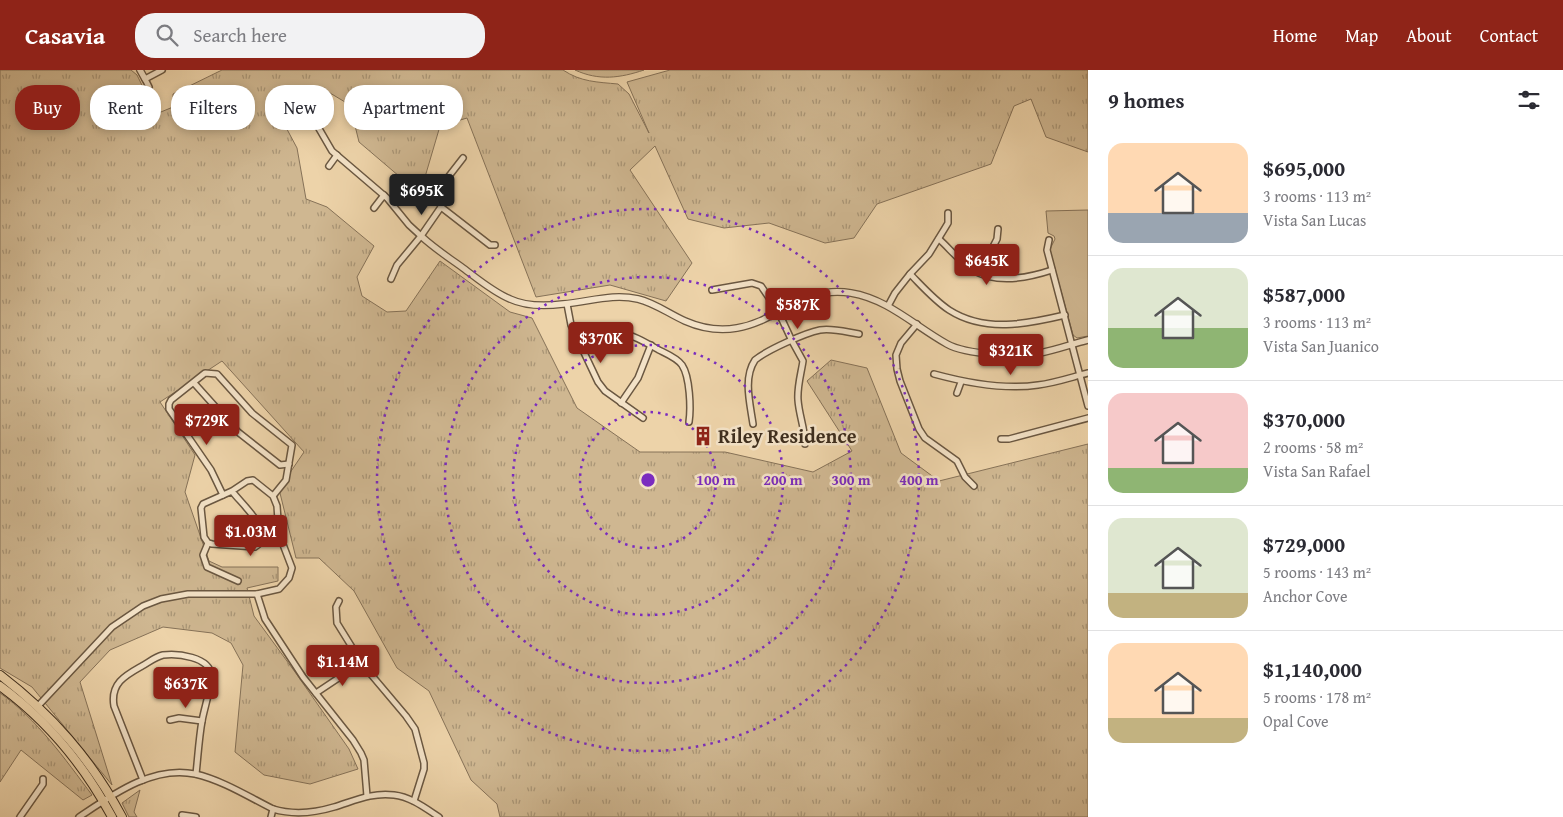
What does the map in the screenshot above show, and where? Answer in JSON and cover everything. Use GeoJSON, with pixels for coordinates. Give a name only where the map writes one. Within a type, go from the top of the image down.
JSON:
{"type":"FeatureCollection","features":[{"type":"Feature","properties":{"kind":"main road"},"geometry":{"type":"LineString","coordinates":[[0,675],[38,706],[73,742],[92,768],[107,799],[112,817]]}},
{"type":"Feature","properties":{"kind":"main road"},"geometry":{"type":"LineString","coordinates":[[0,686],[31,711],[53,733],[122,817]]}},
{"type":"Feature","properties":{"kind":"street"},"geometry":{"type":"LineString","coordinates":[[140,70],[148,85]]}},
{"type":"Feature","properties":{"kind":"street"},"geometry":{"type":"LineString","coordinates":[[145,79],[162,70]]}},
{"type":"Feature","properties":{"kind":"street"},"geometry":{"type":"LineString","coordinates":[[319,130],[328,147],[384,195],[421,236],[485,285],[512,300],[552,305],[608,296],[622,296],[649,302],[685,321],[712,328],[737,328],[757,322],[808,297],[836,292],[859,294],[888,306],[948,345],[970,352],[1019,355],[1040,353],[1088,340]]}},
{"type":"Feature","properties":{"kind":"street"},"geometry":{"type":"LineString","coordinates":[[329,166],[337,155]]}},
{"type":"Feature","properties":{"kind":"street"},"geometry":{"type":"LineString","coordinates":[[391,279],[397,265],[421,236],[441,207],[449,176],[463,158]]}},
{"type":"Feature","properties":{"kind":"street"},"geometry":{"type":"LineString","coordinates":[[374,208],[384,195]]}},
{"type":"Feature","properties":{"kind":"street"},"geometry":{"type":"LineString","coordinates":[[441,207],[490,245],[495,245]]}},
{"type":"Feature","properties":{"kind":"street"},"geometry":{"type":"LineString","coordinates":[[888,306],[894,294],[929,254],[939,239],[948,223],[948,213]]}},
{"type":"Feature","properties":{"kind":"street"},"geometry":{"type":"LineString","coordinates":[[980,272],[997,239],[998,229]]}},
{"type":"Feature","properties":{"kind":"street"},"geometry":{"type":"LineString","coordinates":[[939,239],[964,263],[988,276],[1031,277],[1052,270]]}},
{"type":"Feature","properties":{"kind":"street"},"geometry":{"type":"LineString","coordinates":[[1049,240],[1047,250],[1088,406]]}},
{"type":"Feature","properties":{"kind":"street"},"geometry":{"type":"LineString","coordinates":[[910,274],[946,307],[964,318],[976,322],[1025,324],[1065,315]]}},
{"type":"Feature","properties":{"kind":"street"},"geometry":{"type":"LineString","coordinates":[[712,290],[752,283],[761,286],[778,311],[803,360],[798,398],[805,431],[805,444]]}},
{"type":"Feature","properties":{"kind":"street"},"geometry":{"type":"LineString","coordinates":[[566,304],[571,325],[598,382],[605,391],[643,418]]}},
{"type":"Feature","properties":{"kind":"street"},"geometry":{"type":"LineString","coordinates":[[917,324],[901,343],[896,355],[896,369],[900,381],[918,429],[925,438],[957,461],[965,477],[974,486]]}},
{"type":"Feature","properties":{"kind":"street"},"geometry":{"type":"LineString","coordinates":[[753,424],[748,385],[751,366],[760,356],[820,330],[838,330],[859,334]]}},
{"type":"Feature","properties":{"kind":"street"},"geometry":{"type":"LineString","coordinates":[[579,341],[596,333],[613,331],[629,335],[679,361],[686,373],[690,413],[689,422]]}},
{"type":"Feature","properties":{"kind":"street"},"geometry":{"type":"LineString","coordinates":[[622,403],[638,378],[651,345]]}},
{"type":"Feature","properties":{"kind":"street"},"geometry":{"type":"LineString","coordinates":[[934,374],[961,382],[1021,386],[1047,383],[1088,372]]}},
{"type":"Feature","properties":{"kind":"street"},"geometry":{"type":"LineString","coordinates":[[223,495],[211,470],[169,409],[171,400],[205,373],[217,374],[252,413],[292,445],[286,480],[273,496]]}},
{"type":"Feature","properties":{"kind":"street"},"geometry":{"type":"LineString","coordinates":[[958,393],[961,382]]}},
{"type":"Feature","properties":{"kind":"street"},"geometry":{"type":"LineString","coordinates":[[194,383],[238,432],[280,465],[289,464]]}},
{"type":"Feature","properties":{"kind":"street"},"geometry":{"type":"LineString","coordinates":[[1000,438],[1010,440],[1088,418]]}},
{"type":"Feature","properties":{"kind":"street"},"geometry":{"type":"LineString","coordinates":[[38,706],[112,626],[135,611],[161,600],[188,594],[206,592],[257,594],[279,589],[290,578],[292,568],[279,534],[278,506],[273,496],[254,480],[247,481],[232,491],[206,502],[201,508],[204,537],[208,543]]}},
{"type":"Feature","properties":{"kind":"street"},"geometry":{"type":"LineString","coordinates":[[208,543],[255,547],[261,543],[263,538],[260,525],[232,491]]}},
{"type":"Feature","properties":{"kind":"street"},"geometry":{"type":"LineString","coordinates":[[208,543],[202,554],[207,567],[238,581]]}},
{"type":"Feature","properties":{"kind":"street"},"geometry":{"type":"LineString","coordinates":[[257,594],[265,619],[316,693],[361,752],[364,760],[367,796]]}},
{"type":"Feature","properties":{"kind":"street"},"geometry":{"type":"LineString","coordinates":[[339,601],[336,607],[337,623],[363,666],[406,716],[414,729],[424,769],[414,801]]}},
{"type":"Feature","properties":{"kind":"street"},"geometry":{"type":"LineString","coordinates":[[143,780],[114,703],[114,690],[123,677],[162,656],[170,655],[202,660],[208,666],[212,676],[202,721],[196,774]]}},
{"type":"Feature","properties":{"kind":"street"},"geometry":{"type":"LineString","coordinates":[[316,693],[337,679],[363,666]]}},
{"type":"Feature","properties":{"kind":"street"},"geometry":{"type":"LineString","coordinates":[[170,720],[179,718],[202,721]]}},
{"type":"Feature","properties":{"kind":"street"},"geometry":{"type":"LineString","coordinates":[[79,817],[134,783],[167,774],[182,773],[196,774],[222,784],[273,810],[292,813],[316,812],[367,796],[394,795],[414,801],[439,817]]}},
{"type":"Feature","properties":{"kind":"street"},"geometry":{"type":"LineString","coordinates":[[20,817],[43,784],[43,778]]}},
{"type":"Feature","properties":{"kind":"street"},"geometry":{"type":"LineString","coordinates":[[271,817],[273,810]]}},
{"type":"Feature","properties":{"kind":"street"},"geometry":{"type":"LineString","coordinates":[[182,815],[196,817]]}},
{"type":"Feature","properties":{"kind":"green space"},"geometry":{"type":"Polygon","coordinates":[[[0,70],[131,70],[137,75],[142,85],[90,85],[90,130],[161,130],[161,112],[171,108],[171,130],[255,130],[255,85],[191,85],[222,70],[563,70],[583,79],[618,84],[629,94],[649,133],[627,82],[670,70],[1088,70],[1088,152],[1046,137],[1031,99],[1014,106],[991,164],[877,204],[854,238],[825,243],[769,223],[724,228],[688,219],[655,146],[630,170],[692,263],[666,301],[610,285],[536,297],[467,118],[463,119],[463,85],[344,85],[344,101],[334,95],[334,85],[265,85],[265,130],[287,130],[297,148],[306,199],[327,207],[374,246],[357,277],[362,296],[387,312],[406,311],[440,261],[510,312],[532,318],[577,408],[640,452],[725,452],[813,472],[852,451],[807,381],[831,360],[867,368],[901,453],[939,481],[1088,444],[1088,817],[500,817],[497,804],[471,780],[429,691],[397,668],[354,591],[319,558],[296,558],[279,489],[304,452],[222,361],[160,402],[195,455],[185,492],[209,561],[222,567],[278,567],[278,581],[247,588],[254,616],[349,749],[358,769],[310,784],[264,775],[235,752],[243,665],[231,643],[212,633],[163,627],[110,650],[80,682],[112,785],[32,687],[0,668],[0,70]]]}},
{"type":"Feature","properties":{"kind":"green space"},"geometry":{"type":"Polygon","coordinates":[[[575,70],[644,70],[626,75],[601,77],[575,70]]]}},
{"type":"Feature","properties":{"kind":"green space"},"geometry":{"type":"Polygon","coordinates":[[[356,130],[439,130],[420,194],[359,142],[356,130]]]}},
{"type":"Feature","properties":{"kind":"green space"},"geometry":{"type":"Polygon","coordinates":[[[1088,210],[1088,336],[1077,338],[1073,335],[1051,254],[1050,249],[1055,239],[1054,236],[1048,233],[1046,211],[1088,210]]]}},
{"type":"Feature","properties":{"kind":"green space"},"geometry":{"type":"Polygon","coordinates":[[[0,693],[38,727],[92,795],[83,800],[21,750],[0,782],[0,693]]]}},
{"type":"Feature","properties":{"kind":"green space"},"geometry":{"type":"Polygon","coordinates":[[[140,790],[134,812],[137,817],[129,817],[122,803],[140,790]]]}},
{"type":"Feature","properties":{"kind":"place","name":"Riley Residence"},"geometry":{"type":"Point","coordinates":[703,436]}}]}
